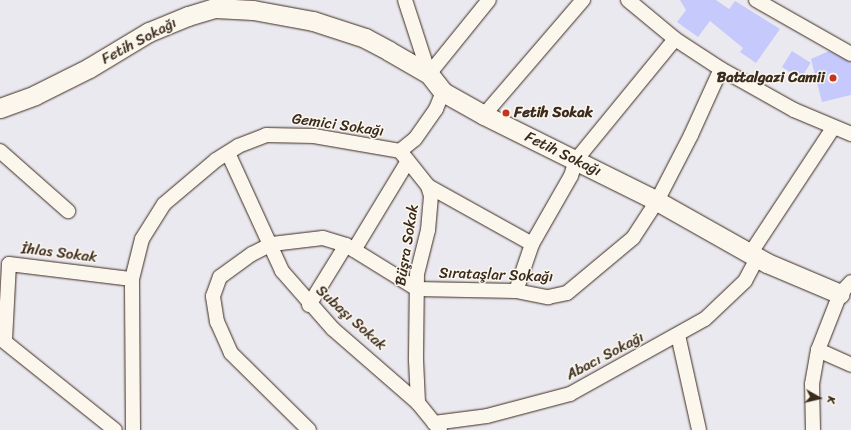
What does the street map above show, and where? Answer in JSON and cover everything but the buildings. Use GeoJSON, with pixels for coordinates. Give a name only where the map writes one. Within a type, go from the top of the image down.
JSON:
{"type":"FeatureCollection","features":[{"type":"Feature","properties":{"kind":"street"},"geometry":{"type":"LineString","coordinates":[[405,0],[429,74]]}},
{"type":"Feature","properties":{"kind":"street"},"geometry":{"type":"LineString","coordinates":[[429,74],[489,0]]}},
{"type":"Feature","properties":{"kind":"street"},"geometry":{"type":"LineString","coordinates":[[484,115],[583,0]]}},
{"type":"Feature","properties":{"kind":"street"},"geometry":{"type":"LineString","coordinates":[[628,0],[675,39],[721,69],[833,128],[851,134]]}},
{"type":"Feature","properties":{"kind":"street"},"geometry":{"type":"LineString","coordinates":[[756,0],[851,54]]}},
{"type":"Feature","properties":{"kind":"street","name":"Fetih Sokağı"},"geometry":{"type":"LineString","coordinates":[[0,108],[35,95],[89,68],[149,32],[216,8],[253,10],[313,21],[365,38],[429,74],[443,92],[484,115],[657,201],[754,256],[845,288]]}},
{"type":"Feature","properties":{"kind":"street"},"geometry":{"type":"LineString","coordinates":[[516,291],[532,244],[571,176],[576,160],[675,39]]}},
{"type":"Feature","properties":{"kind":"street","name":"Sırataşlar Sokağı"},"geometry":{"type":"LineString","coordinates":[[417,289],[516,291],[548,297],[571,290],[633,238],[657,201],[721,69]]}},
{"type":"Feature","properties":{"kind":"street","name":"Gemici Sokağı"},"geometry":{"type":"LineString","coordinates":[[132,430],[132,279],[142,239],[164,204],[228,153],[266,135],[291,134],[404,156],[414,139],[436,109],[443,92]]}},
{"type":"Feature","properties":{"kind":"street","name":"Abacı Sokağı"},"geometry":{"type":"LineString","coordinates":[[437,426],[487,416],[570,394],[678,335],[727,301],[744,281],[754,256],[833,128]]}},
{"type":"Feature","properties":{"kind":"street"},"geometry":{"type":"LineString","coordinates":[[0,151],[68,212]]}},
{"type":"Feature","properties":{"kind":"street","name":"Subaşı Sokak"},"geometry":{"type":"LineString","coordinates":[[228,153],[268,246],[282,271],[309,305],[418,403],[437,426]]}},
{"type":"Feature","properties":{"kind":"street"},"geometry":{"type":"LineString","coordinates":[[309,305],[350,247],[404,156]]}},
{"type":"Feature","properties":{"kind":"street","name":"Büşra Sokak"},"geometry":{"type":"LineString","coordinates":[[404,156],[428,186],[430,213],[417,289],[418,403]]}},
{"type":"Feature","properties":{"kind":"street"},"geometry":{"type":"LineString","coordinates":[[428,186],[532,244]]}},
{"type":"Feature","properties":{"kind":"street"},"geometry":{"type":"LineString","coordinates":[[309,430],[231,353],[217,322],[212,296],[220,277],[268,246],[323,238],[350,247],[417,289]]}},
{"type":"Feature","properties":{"kind":"street","name":"İhlas Sokak"},"geometry":{"type":"LineString","coordinates":[[2,339],[9,264],[132,279]]}},
{"type":"Feature","properties":{"kind":"street"},"geometry":{"type":"LineString","coordinates":[[813,430],[812,384],[818,350],[845,288]]}},
{"type":"Feature","properties":{"kind":"street"},"geometry":{"type":"LineString","coordinates":[[678,335],[699,430]]}},
{"type":"Feature","properties":{"kind":"street"},"geometry":{"type":"LineString","coordinates":[[2,339],[115,430]]}},
{"type":"Feature","properties":{"kind":"street"},"geometry":{"type":"LineString","coordinates":[[818,350],[851,364]]}},
{"type":"Feature","properties":{"kind":"place","name":"Battalgazi Camii"},"geometry":{"type":"Point","coordinates":[833,78]}},
{"type":"Feature","properties":{"kind":"place","name":"Fetih Sokak"},"geometry":{"type":"Point","coordinates":[506,113]}}]}
